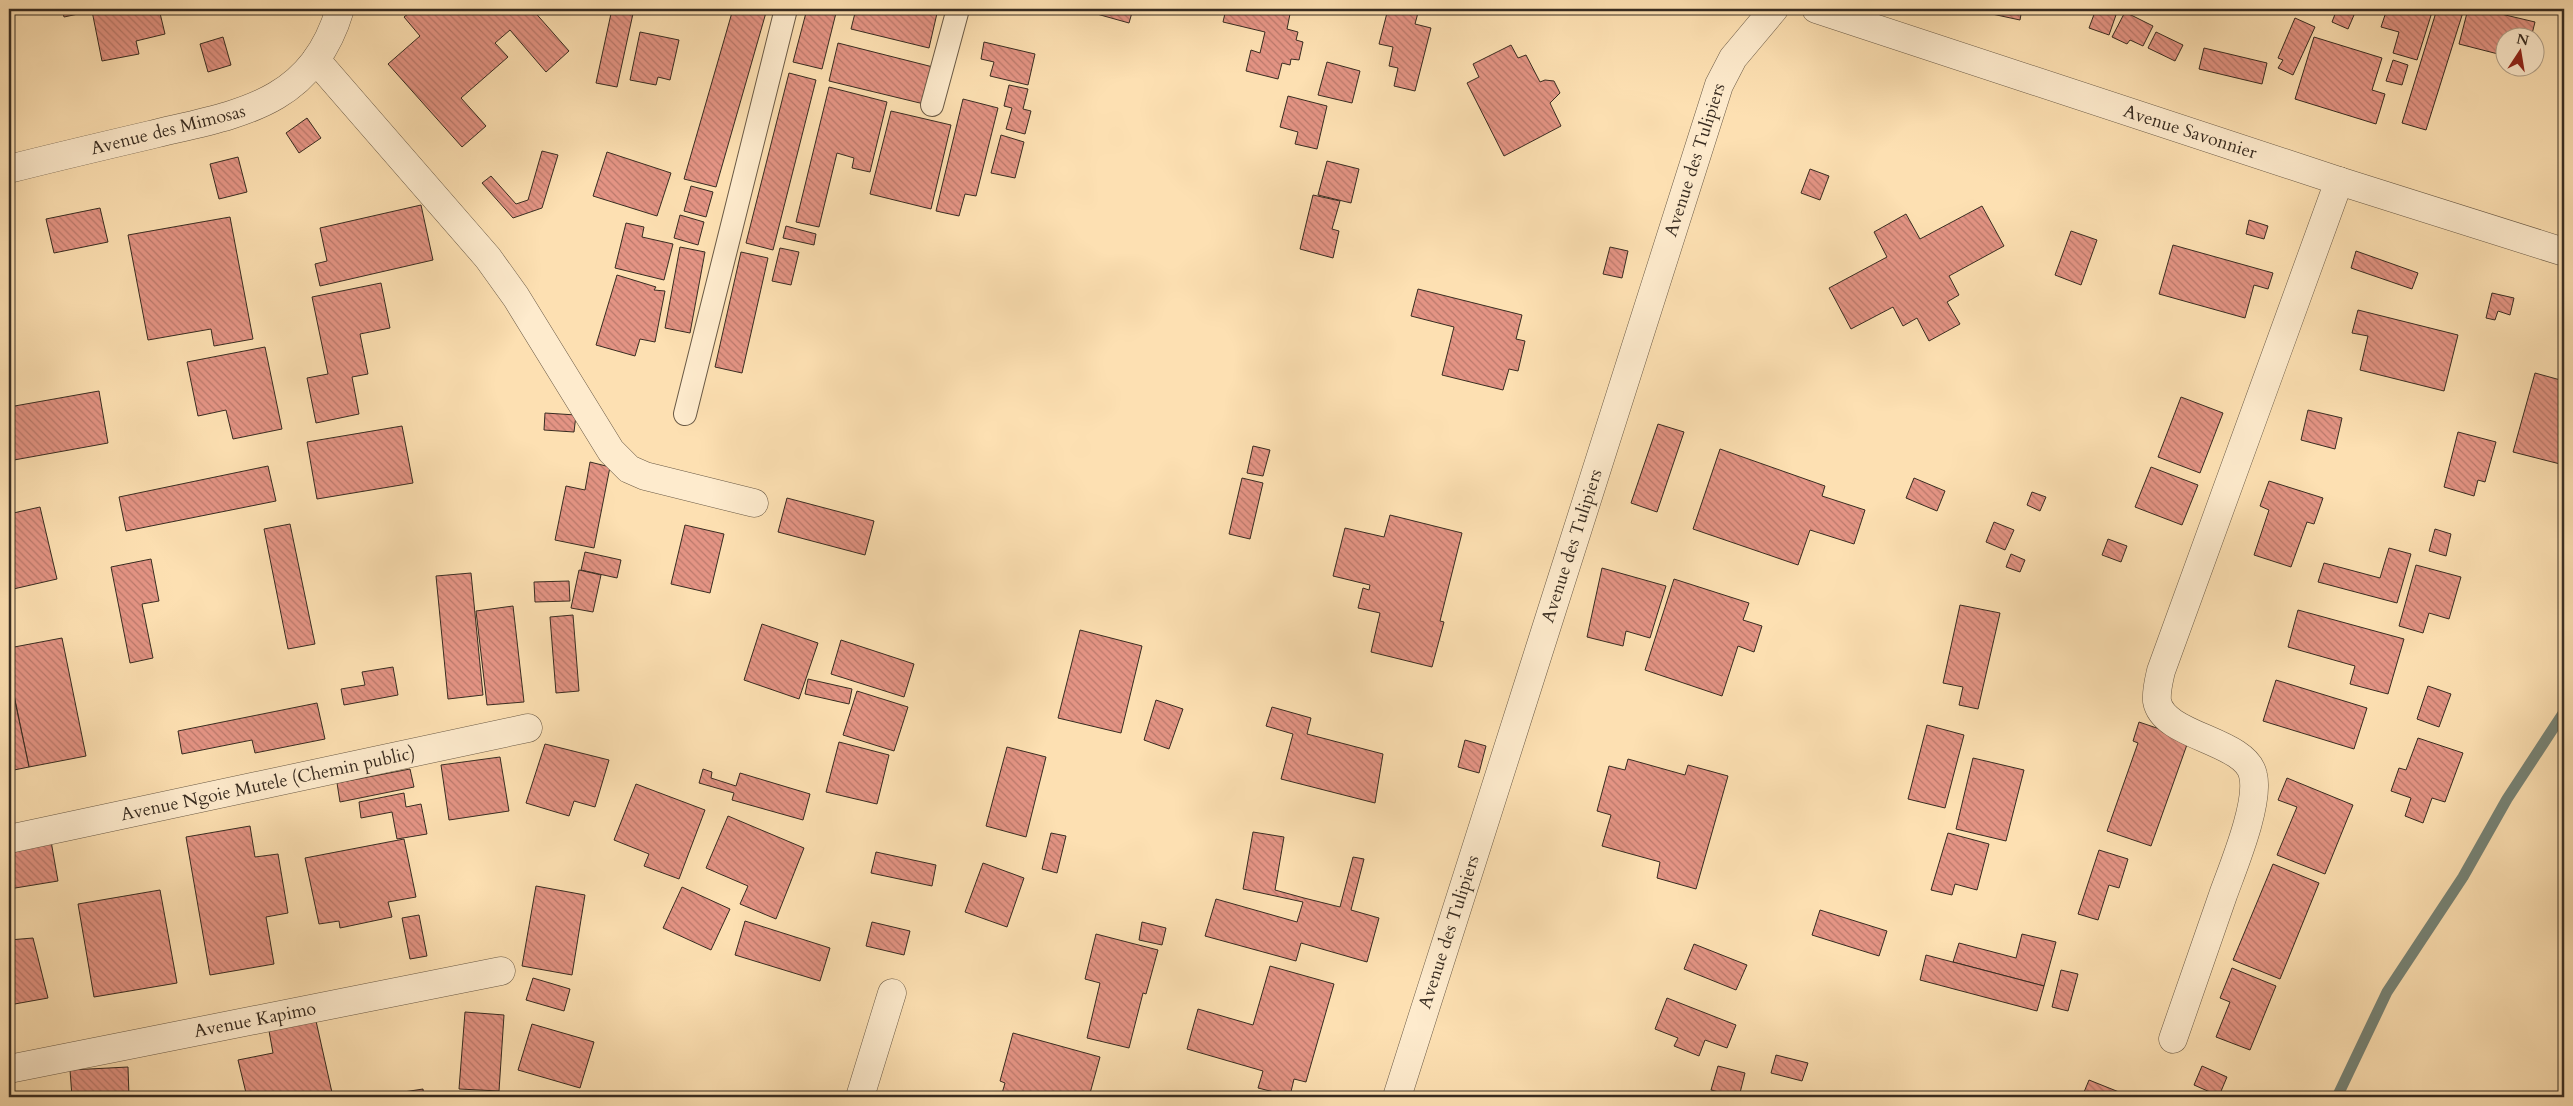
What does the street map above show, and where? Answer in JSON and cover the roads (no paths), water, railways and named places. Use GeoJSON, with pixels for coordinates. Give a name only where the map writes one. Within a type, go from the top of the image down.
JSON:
{"type":"FeatureCollection","features":[{"type":"Feature","properties":{"kind":"street","name":"Avenue des Mimosas"},"geometry":{"type":"LineString","coordinates":[[9,169],[256,108],[294,84],[316,60],[336,22],[340,9]]}},
{"type":"Feature","properties":{"kind":"street","name":"Avenue des Tulipiers"},"geometry":{"type":"LineString","coordinates":[[1396,1097],[1719,85],[1733,58],[1774,9]]}},
{"type":"Feature","properties":{"kind":"street","name":"Avenue Savonnier"},"geometry":{"type":"LineString","coordinates":[[1816,9],[2338,181],[2564,252]]}},
{"type":"Feature","properties":{"kind":"street"},"geometry":{"type":"LineString","coordinates":[[316,60],[488,258],[516,297],[599,435],[618,459],[628,468],[645,476],[754,503]]}},
{"type":"Feature","properties":{"kind":"street"},"geometry":{"type":"LineString","coordinates":[[2173,1039],[2245,830],[2254,777],[2252,768],[2240,757],[2172,720],[2162,711],[2157,701],[2158,684],[2161,671],[2338,181]]}},
{"type":"Feature","properties":{"kind":"street","name":"Avenue Ngoie Mutele (Chemin public)"},"geometry":{"type":"LineString","coordinates":[[9,839],[528,728]]}},
{"type":"Feature","properties":{"kind":"street","name":"Avenue Kapimo"},"geometry":{"type":"LineString","coordinates":[[9,1069],[501,971]]}},
{"type":"Feature","properties":{"kind":"street"},"geometry":{"type":"LineString","coordinates":[[860,1097],[892,993]]}},
{"type":"Feature","properties":{"kind":"lane"},"geometry":{"type":"LineString","coordinates":[[685,414],[786,9]]}},
{"type":"Feature","properties":{"kind":"lane"},"geometry":{"type":"LineString","coordinates":[[932,105],[958,9]]}},
{"type":"Feature","properties":{"kind":"waterway"},"geometry":{"type":"LineString","coordinates":[[2337,1097],[2387,992],[2463,877],[2507,799],[2564,712]]}}]}
